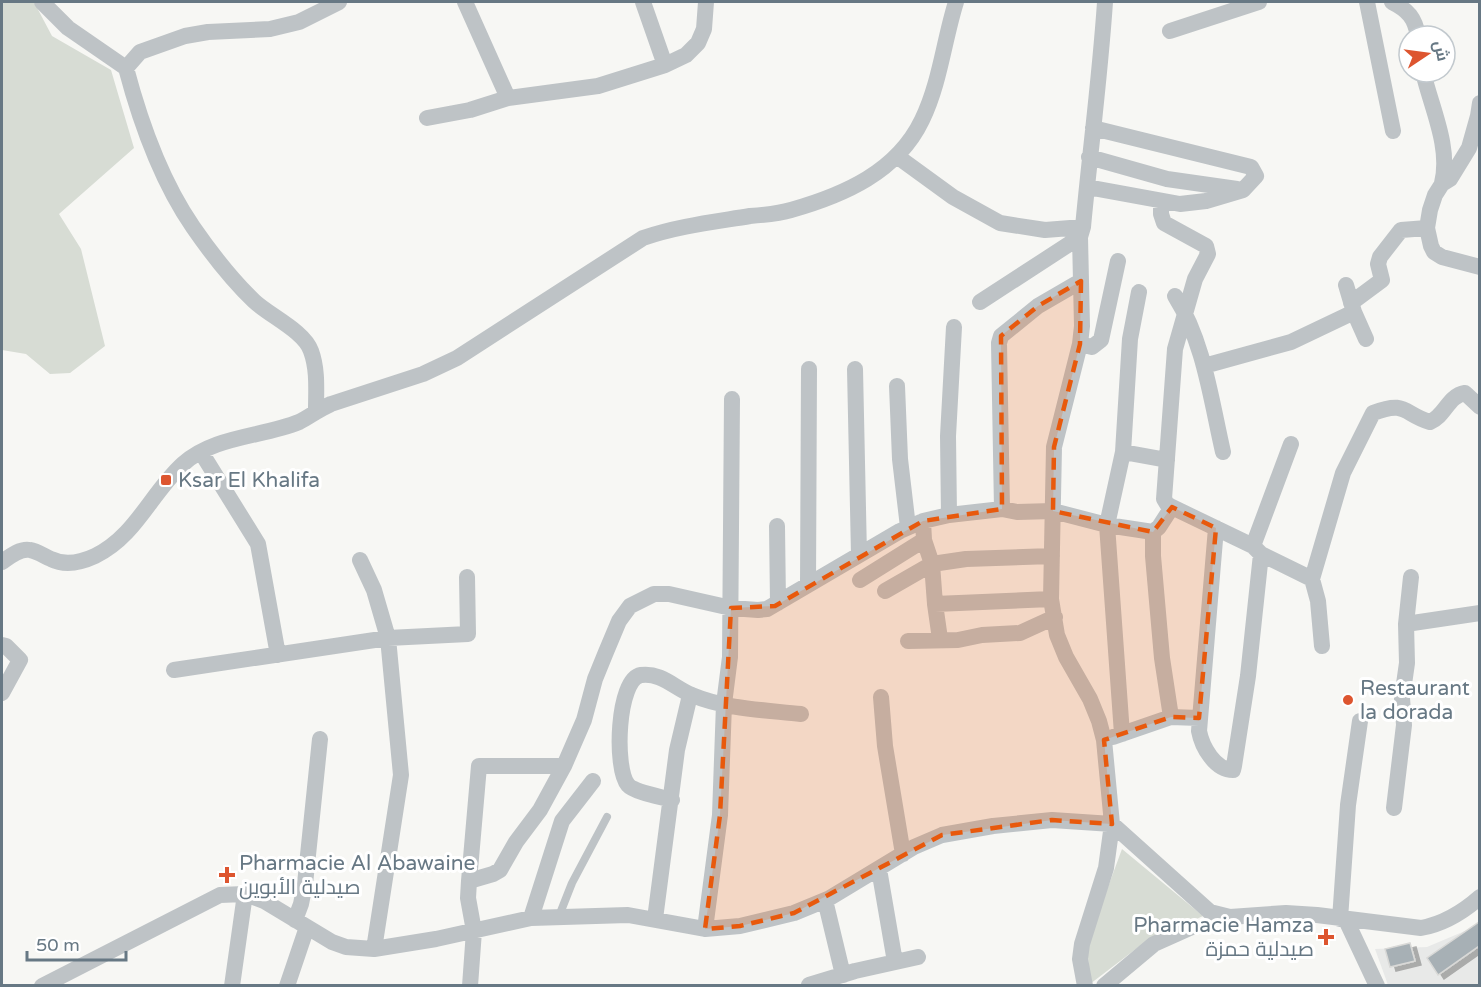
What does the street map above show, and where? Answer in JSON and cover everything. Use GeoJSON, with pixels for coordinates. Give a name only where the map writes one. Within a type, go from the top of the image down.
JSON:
{"type":"FeatureCollection","features":[{"type":"Feature","properties":{"kind":"street"},"geometry":{"type":"LineString","coordinates":[[42,2],[68,28],[126,68],[134,96],[174,196],[193,227],[255,301],[304,339],[311,350],[316,369],[316,410]]}},
{"type":"Feature","properties":{"kind":"street"},"geometry":{"type":"LineString","coordinates":[[126,68],[140,52],[185,36],[208,32],[270,28],[299,22],[339,2]]}},
{"type":"Feature","properties":{"kind":"street"},"geometry":{"type":"LineString","coordinates":[[465,2],[508,98]]}},
{"type":"Feature","properties":{"kind":"street"},"geometry":{"type":"LineString","coordinates":[[643,2],[665,65]]}},
{"type":"Feature","properties":{"kind":"street"},"geometry":{"type":"LineString","coordinates":[[427,118],[471,110],[508,98],[598,86],[665,65],[686,55],[698,43],[704,29],[706,2]]}},
{"type":"Feature","properties":{"kind":"street"},"geometry":{"type":"LineString","coordinates":[[2,562],[20,551],[29,549],[55,561],[66,563],[93,557],[111,547],[128,532],[184,464],[201,452],[229,441],[300,421],[316,410],[423,374],[457,358],[643,238],[667,230],[790,211],[858,186],[898,157],[922,121],[936,84],[956,2]]}},
{"type":"Feature","properties":{"kind":"street"},"geometry":{"type":"LineString","coordinates":[[1085,986],[1080,959],[1082,944],[1106,868],[1113,824],[1104,740],[1090,699],[1066,657],[1058,635],[1051,599],[1054,447],[1080,344],[1082,232],[1102,52],[1105,2]]}},
{"type":"Feature","properties":{"kind":"street"},"geometry":{"type":"LineString","coordinates":[[1170,31],[1259,2]]}},
{"type":"Feature","properties":{"kind":"street"},"geometry":{"type":"LineString","coordinates":[[1367,2],[1393,131]]}},
{"type":"Feature","properties":{"kind":"street"},"geometry":{"type":"LineString","coordinates":[[1392,2],[1408,11],[1416,24]]}},
{"type":"Feature","properties":{"kind":"street"},"geometry":{"type":"LineString","coordinates":[[1426,84],[1442,140],[1445,170],[1442,184],[1430,210],[1427,228],[1431,246],[1434,252],[1442,257],[1479,267]]}},
{"type":"Feature","properties":{"kind":"street"},"geometry":{"type":"LineString","coordinates":[[1442,184],[1450,179],[1468,148],[1478,116],[1479,103]]}},
{"type":"Feature","properties":{"kind":"street"},"geometry":{"type":"LineString","coordinates":[[1087,187],[1180,204],[1206,201],[1243,190],[1256,176],[1251,167],[1093,128]]}},
{"type":"Feature","properties":{"kind":"street"},"geometry":{"type":"LineString","coordinates":[[898,157],[953,197],[1000,224],[1082,232]]}},
{"type":"Feature","properties":{"kind":"street"},"geometry":{"type":"LineString","coordinates":[[1089,157],[1167,180],[1243,190]]}},
{"type":"Feature","properties":{"kind":"street"},"geometry":{"type":"LineString","coordinates":[[1161,202],[1164,223],[1206,246],[1208,254],[1195,279],[1175,349],[1164,499],[1172,507],[1312,579]]}},
{"type":"Feature","properties":{"kind":"street"},"geometry":{"type":"LineString","coordinates":[[1203,366],[1291,342],[1353,308],[1382,280],[1378,264],[1380,257],[1401,230],[1427,228]]}},
{"type":"Feature","properties":{"kind":"street"},"geometry":{"type":"LineString","coordinates":[[980,302],[1082,232]]}},
{"type":"Feature","properties":{"kind":"street"},"geometry":{"type":"LineString","coordinates":[[1080,344],[1092,347],[1101,340],[1118,261]]}},
{"type":"Feature","properties":{"kind":"street"},"geometry":{"type":"LineString","coordinates":[[1002,509],[999,343],[1001,336],[1038,306],[1081,281]]}},
{"type":"Feature","properties":{"kind":"street"},"geometry":{"type":"LineString","coordinates":[[1346,285],[1366,339]]}},
{"type":"Feature","properties":{"kind":"street"},"geometry":{"type":"LineString","coordinates":[[1122,734],[1107,525],[1123,452],[1130,339],[1139,292]]}},
{"type":"Feature","properties":{"kind":"street"},"geometry":{"type":"LineString","coordinates":[[1174,296],[1186,314],[1203,366],[1223,452]]}},
{"type":"Feature","properties":{"kind":"street"},"geometry":{"type":"LineString","coordinates":[[949,515],[948,436],[954,327]]}},
{"type":"Feature","properties":{"kind":"street"},"geometry":{"type":"LineString","coordinates":[[808,585],[809,369]]}},
{"type":"Feature","properties":{"kind":"street"},"geometry":{"type":"LineString","coordinates":[[855,369],[859,555]]}},
{"type":"Feature","properties":{"kind":"street"},"geometry":{"type":"LineString","coordinates":[[897,386],[900,459],[916,524],[932,564],[940,639]]}},
{"type":"Feature","properties":{"kind":"street"},"geometry":{"type":"LineString","coordinates":[[1322,646],[1318,601],[1312,579],[1343,473],[1373,413],[1387,408],[1403,408],[1430,422],[1439,417],[1454,398],[1465,393],[1479,407]]}},
{"type":"Feature","properties":{"kind":"street"},"geometry":{"type":"LineString","coordinates":[[705,929],[720,815],[724,704],[730,657],[732,399]]}},
{"type":"Feature","properties":{"kind":"street"},"geometry":{"type":"LineString","coordinates":[[1216,528],[1199,731],[1204,747],[1217,765],[1229,771],[1233,770],[1248,676],[1257,550],[1291,444]]}},
{"type":"Feature","properties":{"kind":"street"},"geometry":{"type":"LineString","coordinates":[[201,452],[258,544],[278,655]]}},
{"type":"Feature","properties":{"kind":"street"},"geometry":{"type":"LineString","coordinates":[[1123,452],[1167,460]]}},
{"type":"Feature","properties":{"kind":"street"},"geometry":{"type":"LineString","coordinates":[[1171,717],[1162,658],[1158,592],[1153,556],[1154,532],[1172,507]]}},
{"type":"Feature","properties":{"kind":"street"},"geometry":{"type":"LineString","coordinates":[[469,881],[500,870],[516,842],[540,810],[564,766],[584,720],[606,652],[619,621],[630,606],[654,594],[669,594],[731,608],[767,609],[916,524],[949,515],[1002,509],[1017,512],[1053,511],[1107,525],[1154,532]]}},
{"type":"Feature","properties":{"kind":"street"},"geometry":{"type":"LineString","coordinates":[[777,526],[778,603]]}},
{"type":"Feature","properties":{"kind":"street"},"geometry":{"type":"LineString","coordinates":[[860,580],[924,540]]}},
{"type":"Feature","properties":{"kind":"street"},"geometry":{"type":"LineString","coordinates":[[885,591],[932,564],[966,559],[1052,556]]}},
{"type":"Feature","properties":{"kind":"street"},"geometry":{"type":"LineString","coordinates":[[360,560],[374,590],[388,638],[401,775],[374,949]]}},
{"type":"Feature","properties":{"kind":"street"},"geometry":{"type":"LineString","coordinates":[[174,670],[388,638],[468,634],[467,577]]}},
{"type":"Feature","properties":{"kind":"street"},"geometry":{"type":"LineString","coordinates":[[1394,808],[1404,725],[1402,698],[1407,663],[1406,624],[1411,577]]}},
{"type":"Feature","properties":{"kind":"street"},"geometry":{"type":"LineString","coordinates":[[935,604],[1051,599]]}},
{"type":"Feature","properties":{"kind":"street"},"geometry":{"type":"LineString","coordinates":[[1406,624],[1479,613]]}},
{"type":"Feature","properties":{"kind":"street"},"geometry":{"type":"LineString","coordinates":[[908,641],[958,640],[982,635],[1020,633],[1055,617]]}},
{"type":"Feature","properties":{"kind":"street"},"geometry":{"type":"LineString","coordinates":[[2,645],[20,660],[2,693]]}},
{"type":"Feature","properties":{"kind":"street"},"geometry":{"type":"LineString","coordinates":[[672,800],[630,787],[622,776],[620,722],[628,684],[637,675],[646,674],[671,682],[690,695],[724,704],[801,714]]}},
{"type":"Feature","properties":{"kind":"street"},"geometry":{"type":"LineString","coordinates":[[655,919],[677,750],[690,695]]}},
{"type":"Feature","properties":{"kind":"street"},"geometry":{"type":"LineString","coordinates":[[881,697],[885,746],[903,854]]}},
{"type":"Feature","properties":{"kind":"street"},"geometry":{"type":"LineString","coordinates":[[1104,740],[1171,717],[1199,718]]}},
{"type":"Feature","properties":{"kind":"street"},"geometry":{"type":"LineString","coordinates":[[1360,721],[1348,805],[1343,919],[1377,986]]}},
{"type":"Feature","properties":{"kind":"street"},"geometry":{"type":"LineString","coordinates":[[287,986],[301,924],[301,904],[320,739]]}},
{"type":"Feature","properties":{"kind":"street"},"geometry":{"type":"LineString","coordinates":[[470,986],[474,931],[468,898],[479,766],[564,766]]}},
{"type":"Feature","properties":{"kind":"street"},"geometry":{"type":"LineString","coordinates":[[531,918],[562,822],[593,781]]}},
{"type":"Feature","properties":{"kind":"street"},"geometry":{"type":"LineString","coordinates":[[42,986],[220,895],[246,894],[264,901],[332,942],[346,947],[374,949],[531,918],[560,916],[628,915],[705,929],[740,926],[794,913],[825,900],[903,854],[942,835],[993,825],[1052,819],[1113,824],[1210,912],[1230,917],[1286,913],[1421,928],[1437,926],[1479,897]]}},
{"type":"Feature","properties":{"kind":"street"},"geometry":{"type":"LineString","coordinates":[[879,868],[895,962]]}},
{"type":"Feature","properties":{"kind":"street"},"geometry":{"type":"LineString","coordinates":[[232,986],[246,894]]}},
{"type":"Feature","properties":{"kind":"street"},"geometry":{"type":"LineString","coordinates":[[825,900],[843,975]]}},
{"type":"Feature","properties":{"kind":"street"},"geometry":{"type":"LineString","coordinates":[[1104,986],[1154,944],[1192,927]]}},
{"type":"Feature","properties":{"kind":"street"},"geometry":{"type":"LineString","coordinates":[[809,985],[918,957]]}},
{"type":"Feature","properties":{"kind":"lane"},"geometry":{"type":"LineString","coordinates":[[560,916],[572,883],[607,817]]}},
{"type":"Feature","properties":{"kind":"highlighted area"},"geometry":{"type":"Polygon","coordinates":[[[1081,281],[1080,344],[1054,447],[1053,511],[1153,532],[1172,507],[1216,528],[1199,718],[1171,717],[1104,740],[1112,824],[1052,820],[942,835],[794,913],[740,926],[705,929],[720,815],[731,608],[775,606],[923,521],[1002,509],[1001,336],[1038,306],[1081,281]]]}},
{"type":"Feature","properties":{"kind":"shaded area"},"geometry":{"type":"Polygon","coordinates":[[[2,2],[34,2],[52,36],[111,70],[134,148],[59,214],[81,249],[105,346],[70,373],[50,374],[26,354],[2,350],[2,2]]]}},
{"type":"Feature","properties":{"kind":"shaded area"},"geometry":{"type":"Polygon","coordinates":[[[1122,849],[1203,916],[1141,945],[1090,984],[1087,944],[1122,849]]]}},
{"type":"Feature","properties":{"kind":"shaded area"},"geometry":{"type":"Polygon","coordinates":[[[1479,925],[1479,985],[1388,985],[1375,949],[1427,947],[1479,925]]]}},
{"type":"Feature","properties":{"kind":"building"},"geometry":{"type":"Polygon","coordinates":[[[1479,922],[1479,946],[1438,975],[1427,958],[1479,922]]]}},
{"type":"Feature","properties":{"kind":"building"},"geometry":{"type":"Polygon","coordinates":[[[1410,943],[1415,961],[1390,967],[1385,949],[1410,943]]]}},
{"type":"Feature","properties":{"kind":"place","name":"Ksar El Khalifa"},"geometry":{"type":"Point","coordinates":[166,480]}},
{"type":"Feature","properties":{"kind":"place","name":"Restaurant la dorada"},"geometry":{"type":"Point","coordinates":[1348,700]}},
{"type":"Feature","properties":{"kind":"place","name":"Pharmacie Al Abawaine صيدلية الأبوين"},"geometry":{"type":"Point","coordinates":[227,875]}},
{"type":"Feature","properties":{"kind":"place","name":"Pharmacie Hamza صيدلية حمزة"},"geometry":{"type":"Point","coordinates":[1326,937]}}]}
